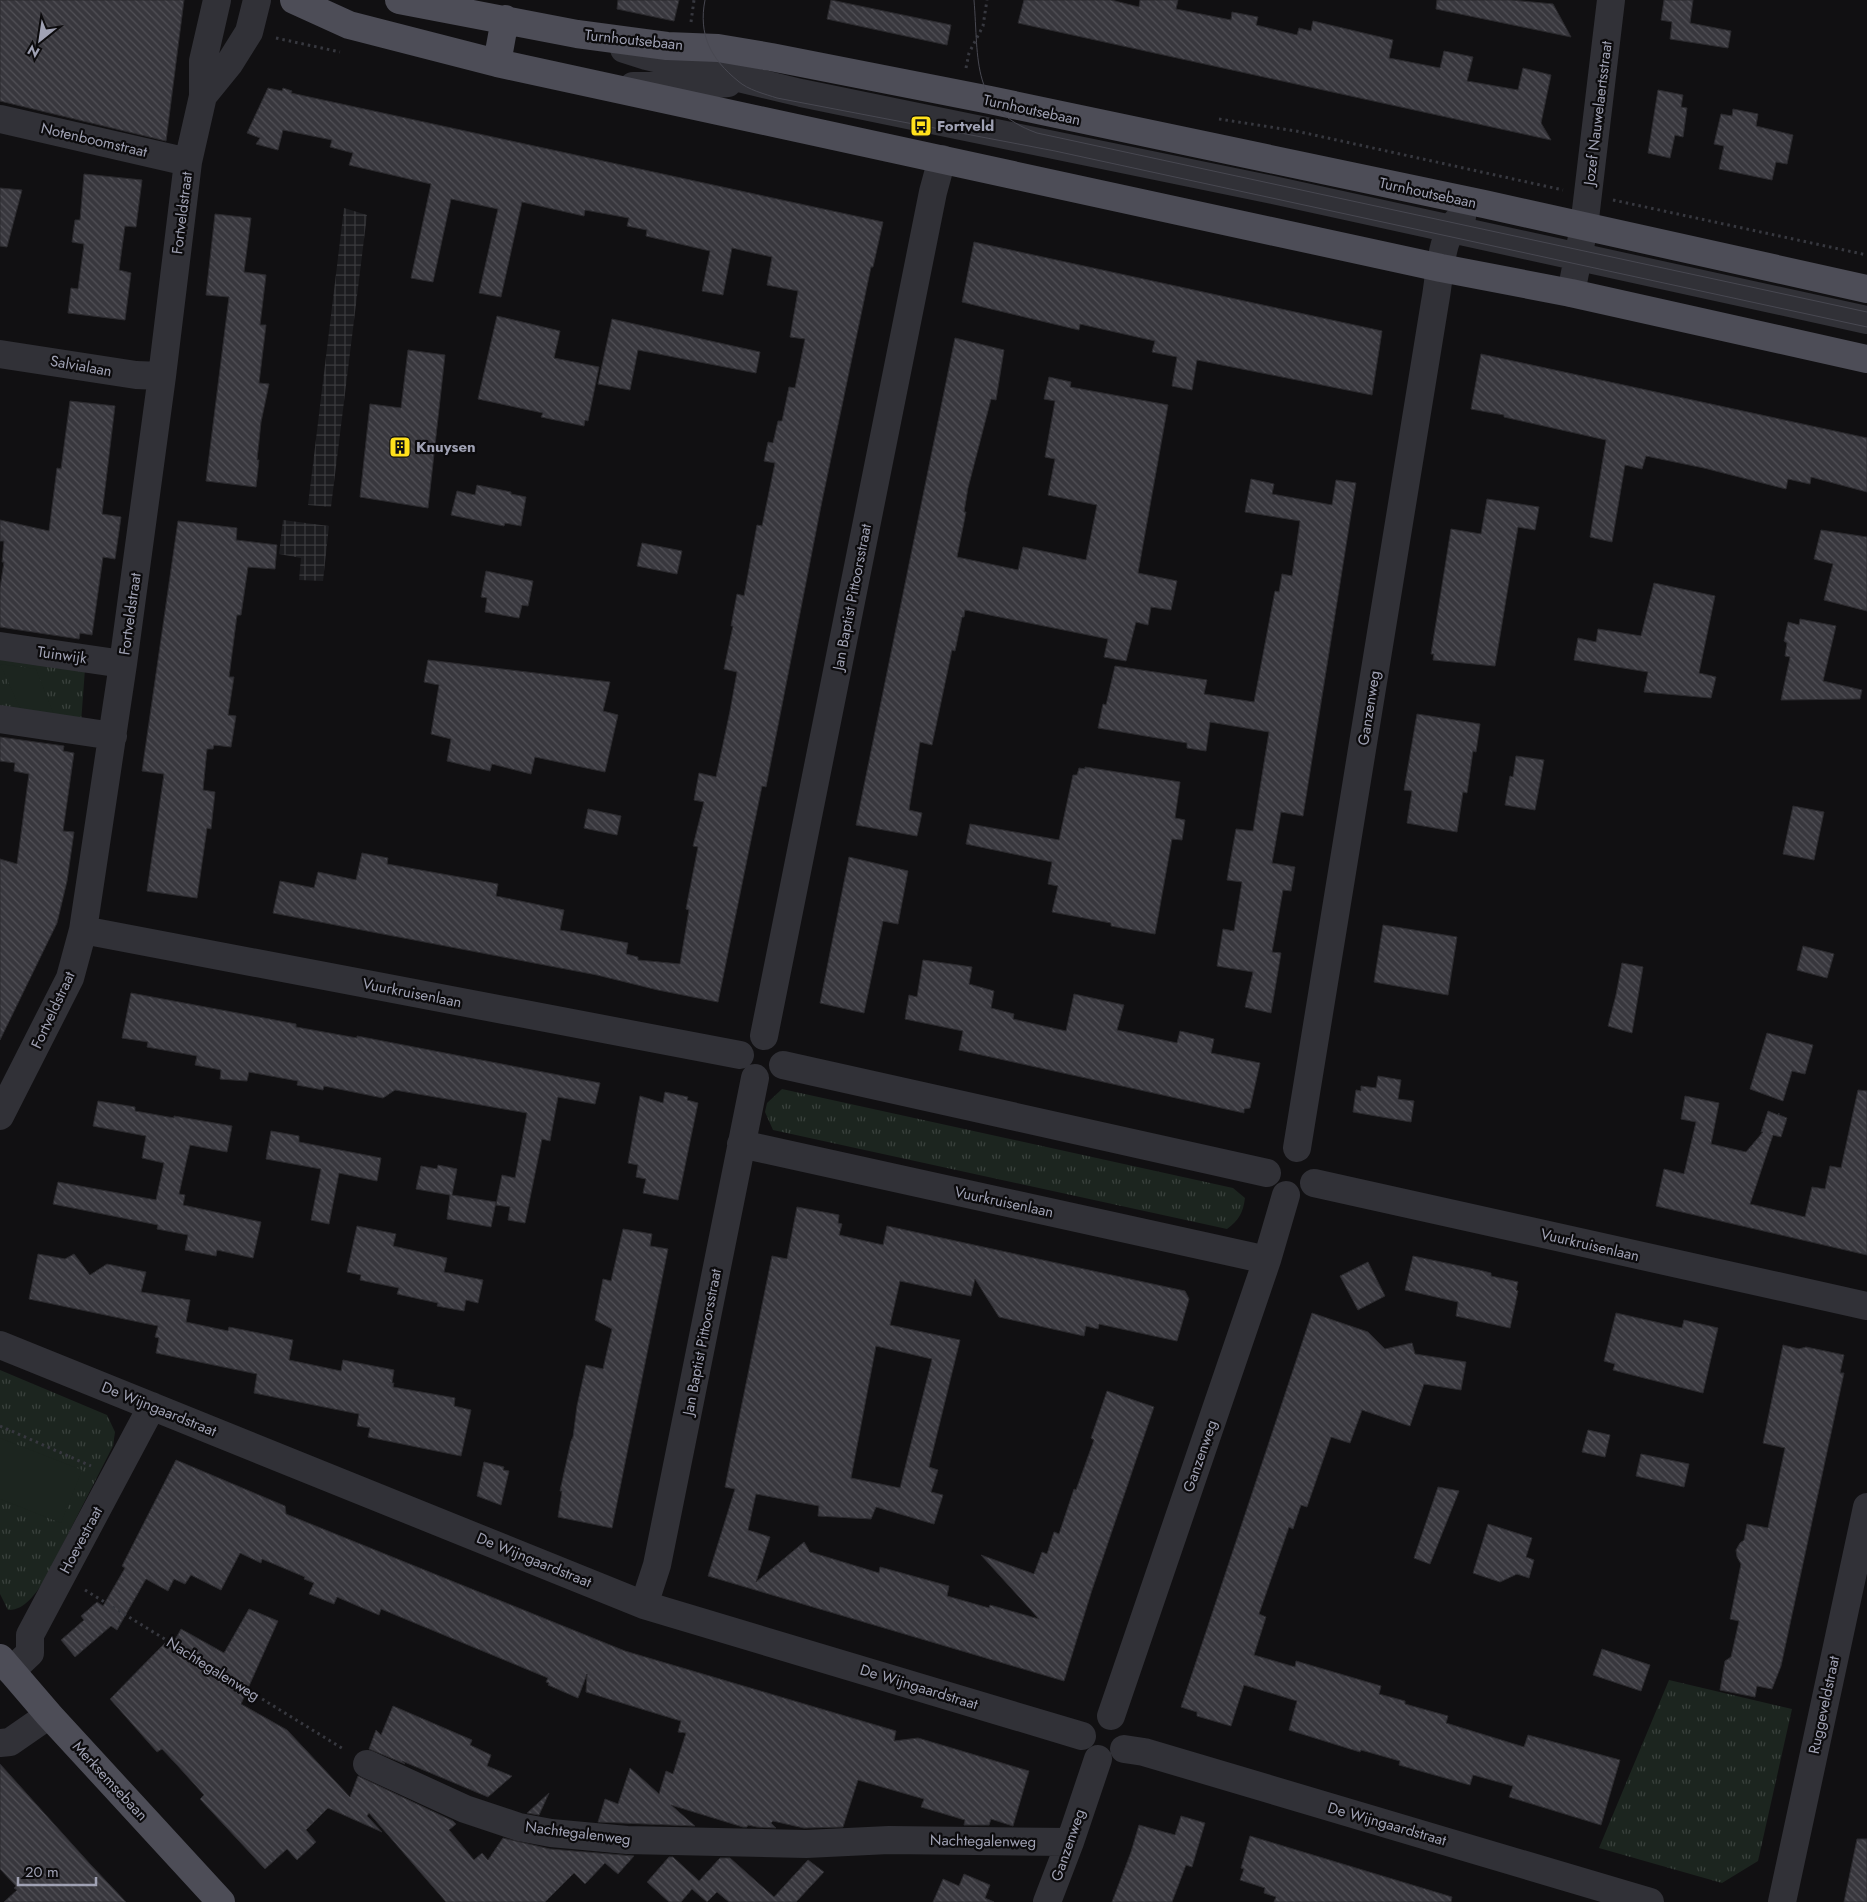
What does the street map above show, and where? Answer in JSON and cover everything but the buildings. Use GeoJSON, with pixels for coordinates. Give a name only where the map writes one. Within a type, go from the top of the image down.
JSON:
{"type":"FeatureCollection","features":[{"type":"Feature","properties":{"kind":"main road","name":"Turnhoutsebaan"},"geometry":{"type":"LineString","coordinates":[[294,0],[349,25],[497,62],[1441,268],[1571,293],[1867,359]]}},
{"type":"Feature","properties":{"kind":"main road","name":"Turnhoutsebaan"},"geometry":{"type":"LineString","coordinates":[[399,0],[577,34],[667,46],[709,47],[742,52],[1484,204],[1867,289]]}},
{"type":"Feature","properties":{"kind":"main road"},"geometry":{"type":"LineString","coordinates":[[497,62],[505,19]]}},
{"type":"Feature","properties":{"kind":"main road","name":"Merksemsebaan"},"geometry":{"type":"LineString","coordinates":[[5,1665],[221,1902]]}},
{"type":"Feature","properties":{"kind":"street","name":"Fortveldstraat"},"geometry":{"type":"LineString","coordinates":[[0,1116],[70,978],[83,930],[123,664],[162,376],[188,162],[203,96],[203,61],[217,0]]}},
{"type":"Feature","properties":{"kind":"street","name":"Fortveldstraat"},"geometry":{"type":"LineString","coordinates":[[203,96],[229,64],[249,32],[257,0]]}},
{"type":"Feature","properties":{"kind":"street","name":"Jozef Nauwelaertsstraat"},"geometry":{"type":"LineString","coordinates":[[1584,227],[1611,0]]}},
{"type":"Feature","properties":{"kind":"street","name":"Turnhoutsebaan"},"geometry":{"type":"LineString","coordinates":[[577,34],[646,56],[749,81],[1450,229],[1867,320]]}},
{"type":"Feature","properties":{"kind":"street","name":"Turnhoutsebaan"},"geometry":{"type":"LineString","coordinates":[[608,86],[692,86],[749,81]]}},
{"type":"Feature","properties":{"kind":"street","name":"Notenboomstraat"},"geometry":{"type":"LineString","coordinates":[[0,119],[188,162]]}},
{"type":"Feature","properties":{"kind":"street","name":"Jan Baptist Pittoorsstraat"},"geometry":{"type":"LineString","coordinates":[[764,1036],[933,192],[942,158]]}},
{"type":"Feature","properties":{"kind":"street","name":"Turnhoutsebaan"},"geometry":{"type":"LineString","coordinates":[[1441,268],[1447,235],[1454,222],[1484,204]]}},
{"type":"Feature","properties":{"kind":"street"},"geometry":{"type":"LineString","coordinates":[[1571,293],[1584,227]]}},
{"type":"Feature","properties":{"kind":"street","name":"Ganzenweg"},"geometry":{"type":"LineString","coordinates":[[1297,1148],[1441,268]]}},
{"type":"Feature","properties":{"kind":"street","name":"Salvialaan"},"geometry":{"type":"LineString","coordinates":[[1,356],[136,376],[162,376]]}},
{"type":"Feature","properties":{"kind":"street","name":"Tuinwijk"},"geometry":{"type":"LineString","coordinates":[[0,646],[123,664]]}},
{"type":"Feature","properties":{"kind":"street"},"geometry":{"type":"LineString","coordinates":[[0,719],[113,736]]}},
{"type":"Feature","properties":{"kind":"street","name":"Vuurkruisenlaan"},"geometry":{"type":"LineString","coordinates":[[83,930],[740,1055]]}},
{"type":"Feature","properties":{"kind":"street"},"geometry":{"type":"LineString","coordinates":[[764,1036],[772,1038],[783,1049],[783,1065],[775,1076],[762,1080],[755,1078],[744,1070],[740,1055],[746,1043],[751,1039],[764,1036]]}},
{"type":"Feature","properties":{"kind":"street"},"geometry":{"type":"LineString","coordinates":[[783,1065],[1267,1173]]}},
{"type":"Feature","properties":{"kind":"street","name":"Jan Baptist Pittoorsstraat"},"geometry":{"type":"LineString","coordinates":[[644,1605],[657,1566],[755,1078]]}},
{"type":"Feature","properties":{"kind":"street","name":"Vuurkruisenlaan"},"geometry":{"type":"LineString","coordinates":[[741,1144],[1267,1260]]}},
{"type":"Feature","properties":{"kind":"street"},"geometry":{"type":"LineString","coordinates":[[1288,1147],[1297,1148],[1305,1151],[1312,1157],[1316,1165],[1314,1183],[1309,1190],[1302,1194],[1286,1195],[1273,1187],[1267,1173],[1268,1164],[1280,1150],[1288,1147]]}},
{"type":"Feature","properties":{"kind":"street","name":"Vuurkruisenlaan"},"geometry":{"type":"LineString","coordinates":[[1314,1183],[1867,1306]]}},
{"type":"Feature","properties":{"kind":"street","name":"Ganzenweg"},"geometry":{"type":"LineString","coordinates":[[1111,1716],[1267,1260],[1286,1195]]}},
{"type":"Feature","properties":{"kind":"street","name":"De Wijngaardstraat"},"geometry":{"type":"LineString","coordinates":[[0,1346],[644,1605],[1082,1736]]}},
{"type":"Feature","properties":{"kind":"street","name":"Hoevestraat"},"geometry":{"type":"LineString","coordinates":[[5,1665],[30,1653],[30,1635],[152,1406]]}},
{"type":"Feature","properties":{"kind":"street","name":"Ruggeveldstraat"},"geometry":{"type":"LineString","coordinates":[[1782,1902],[1867,1507]]}},
{"type":"Feature","properties":{"kind":"street"},"geometry":{"type":"LineString","coordinates":[[0,1743],[10,1742],[49,1715]]}},
{"type":"Feature","properties":{"kind":"street"},"geometry":{"type":"LineString","coordinates":[[1111,1716],[1122,1724],[1126,1730],[1127,1738],[1124,1749],[1113,1758],[1106,1760],[1098,1759],[1086,1751],[1082,1736],[1084,1727],[1096,1717],[1111,1716]]}},
{"type":"Feature","properties":{"kind":"street","name":"De Wijngaardstraat"},"geometry":{"type":"LineString","coordinates":[[1124,1749],[1144,1752],[1650,1902]]}},
{"type":"Feature","properties":{"kind":"street","name":"Ganzenweg"},"geometry":{"type":"LineString","coordinates":[[1048,1902],[1098,1759]]}},
{"type":"Feature","properties":{"kind":"street","name":"Nachtegalenweg"},"geometry":{"type":"LineString","coordinates":[[367,1764],[465,1809],[519,1827],[551,1833],[627,1840],[806,1844],[889,1840],[1070,1842]]}},
{"type":"Feature","properties":{"kind":"path"},"geometry":{"type":"LineString","coordinates":[[690,26],[694,0]]}},
{"type":"Feature","properties":{"kind":"path"},"geometry":{"type":"LineString","coordinates":[[969,97],[971,84],[965,73],[969,53],[983,26],[987,0]]}},
{"type":"Feature","properties":{"kind":"path"},"geometry":{"type":"LineString","coordinates":[[0,1426],[115,1476]]}},
{"type":"Feature","properties":{"kind":"path","name":"Nachtegalenweg"},"geometry":{"type":"LineString","coordinates":[[62,1576],[367,1764]]}},
{"type":"Feature","properties":{"kind":"shaded area"},"geometry":{"type":"Polygon","coordinates":[[[344,208],[367,215],[331,507],[308,505],[344,208]]]}},
{"type":"Feature","properties":{"kind":"shaded area"},"geometry":{"type":"Polygon","coordinates":[[[283,520],[329,526],[323,581],[299,580],[301,558],[279,554],[283,520]]]}},
{"type":"Feature","properties":{"kind":"green space"},"geometry":{"type":"Polygon","coordinates":[[[0,655],[85,669],[81,723],[0,709],[0,655]]]}},
{"type":"Feature","properties":{"kind":"green space"},"geometry":{"type":"Polygon","coordinates":[[[0,664],[36,669],[54,715],[20,708],[0,664]]]}},
{"type":"Feature","properties":{"kind":"green space"},"geometry":{"type":"Polygon","coordinates":[[[782,1089],[1233,1188],[1245,1198],[1243,1208],[1240,1216],[1227,1229],[773,1130],[765,1112],[767,1103],[782,1089]]]}},
{"type":"Feature","properties":{"kind":"green space"},"geometry":{"type":"Polygon","coordinates":[[[0,1370],[107,1415],[115,1432],[113,1446],[44,1581],[33,1596],[14,1610],[8,1610],[0,1594],[0,1370]]]}},
{"type":"Feature","properties":{"kind":"green space"},"geometry":{"type":"Polygon","coordinates":[[[0,1438],[82,1470],[61,1523],[0,1499],[0,1438]]]}},
{"type":"Feature","properties":{"kind":"green space"},"geometry":{"type":"Polygon","coordinates":[[[1669,1680],[1792,1709],[1758,1861],[1722,1883],[1599,1848],[1669,1680]]]}},
{"type":"Feature","properties":{"kind":"tram line"},"geometry":{"type":"LineString","coordinates":[[705,0],[703,13],[705,35],[720,64],[747,87],[777,98],[1055,151],[1867,327]]}},
{"type":"Feature","properties":{"kind":"tram line"},"geometry":{"type":"LineString","coordinates":[[974,0],[978,62],[982,80],[989,96],[1000,111],[1015,123],[1037,133],[1867,312]]}},
{"type":"Feature","properties":{"kind":"place","name":"Fortveld"},"geometry":{"type":"Point","coordinates":[921,126]}},
{"type":"Feature","properties":{"kind":"place","name":"Knuysen"},"geometry":{"type":"Point","coordinates":[400,447]}}]}
